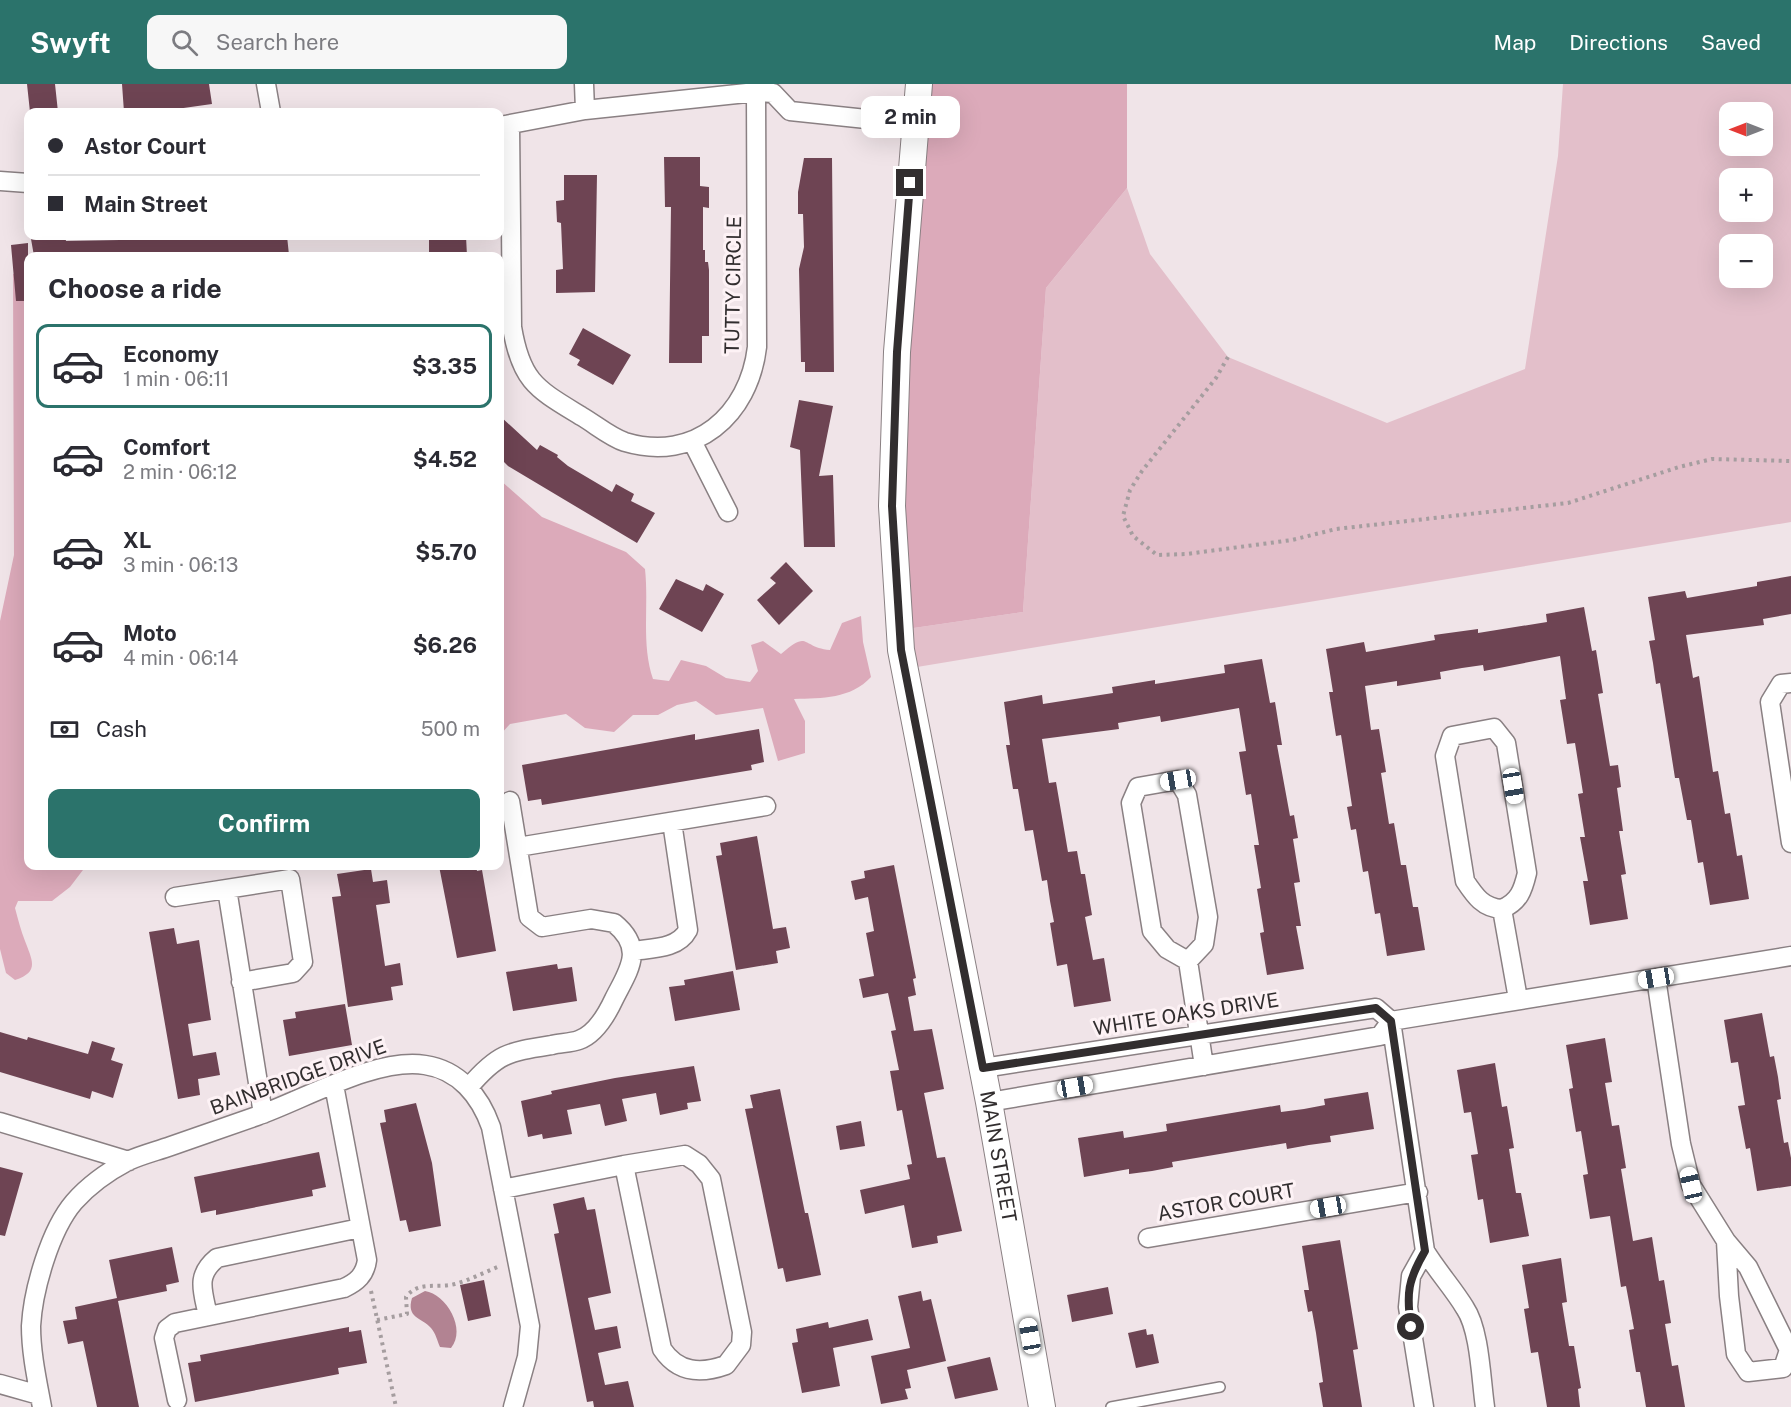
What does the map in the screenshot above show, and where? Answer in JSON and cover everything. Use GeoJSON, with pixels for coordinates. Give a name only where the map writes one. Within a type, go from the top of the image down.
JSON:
{"type":"FeatureCollection","features":[{"type":"Feature","properties":{"kind":"main road","name":"MAIN STREET"},"geometry":{"type":"LineString","coordinates":[[919,84],[897,352],[892,506],[901,650],[983,1068],[1042,1407]]}},
{"type":"Feature","properties":{"kind":"street"},"geometry":{"type":"LineString","coordinates":[[266,84],[271,108]]}},
{"type":"Feature","properties":{"kind":"street"},"geometry":{"type":"LineString","coordinates":[[584,84],[585,110]]}},
{"type":"Feature","properties":{"kind":"street"},"geometry":{"type":"LineString","coordinates":[[505,125],[585,110],[758,89],[790,111],[914,124]]}},
{"type":"Feature","properties":{"kind":"street","name":"TUTTY CIRCLE"},"geometry":{"type":"LineString","coordinates":[[505,125],[512,327],[517,355],[528,377],[545,394],[623,441],[670,446],[692,441],[714,430],[736,407],[754,368],[757,347],[758,89]]}},
{"type":"Feature","properties":{"kind":"street"},"geometry":{"type":"LineString","coordinates":[[0,181],[24,183]]}},
{"type":"Feature","properties":{"kind":"street"},"geometry":{"type":"LineString","coordinates":[[692,441],[728,512]]}},
{"type":"Feature","properties":{"kind":"street"},"geometry":{"type":"LineString","coordinates":[[1791,683],[1781,684],[1770,702],[1791,843]]}},
{"type":"Feature","properties":{"kind":"street"},"geometry":{"type":"LineString","coordinates":[[1494,728],[1506,743],[1527,873],[1523,890],[1512,905],[1502,909],[1491,909],[1475,897],[1465,881],[1445,756],[1452,736],[1494,728]]}},
{"type":"Feature","properties":{"kind":"street"},"geometry":{"type":"LineString","coordinates":[[1188,961],[1167,950],[1152,931],[1131,803],[1138,787],[1178,780],[1187,795],[1208,916],[1203,944],[1188,961],[1204,1066]]}},
{"type":"Feature","properties":{"kind":"street"},"geometry":{"type":"LineString","coordinates":[[470,1087],[488,1066],[500,1057],[516,1051],[579,1040],[590,1034],[611,1008],[627,978],[632,951],[621,928],[604,919],[552,926],[535,924],[529,917],[510,801]]}},
{"type":"Feature","properties":{"kind":"street"},"geometry":{"type":"LineString","coordinates":[[518,847],[766,806]]}},
{"type":"Feature","properties":{"kind":"street"},"geometry":{"type":"LineString","coordinates":[[632,951],[674,945],[683,939],[688,930],[672,822]]}},
{"type":"Feature","properties":{"kind":"street"},"geometry":{"type":"LineString","coordinates":[[175,897],[290,879],[303,962],[293,973],[242,982]]}},
{"type":"Feature","properties":{"kind":"street"},"geometry":{"type":"LineString","coordinates":[[227,889],[263,1114]]}},
{"type":"Feature","properties":{"kind":"street"},"geometry":{"type":"LineString","coordinates":[[1502,909],[1518,999]]}},
{"type":"Feature","properties":{"kind":"street"},"geometry":{"type":"LineString","coordinates":[[989,1102],[1380,1036],[1391,1021],[1791,956]]}},
{"type":"Feature","properties":{"kind":"street"},"geometry":{"type":"LineString","coordinates":[[1656,978],[1682,1144],[1691,1185],[1726,1241],[1748,1267],[1789,1350],[1783,1368],[1748,1372],[1736,1354],[1729,1296],[1726,1241]]}},
{"type":"Feature","properties":{"kind":"street","name":"WHITE OAKS DRIVE"},"geometry":{"type":"LineString","coordinates":[[983,1068],[1376,1008],[1391,1021]]}},
{"type":"Feature","properties":{"kind":"street"},"geometry":{"type":"LineString","coordinates":[[1391,1021],[1425,1251],[1444,1281],[1466,1308],[1473,1324],[1485,1407]]}},
{"type":"Feature","properties":{"kind":"street","name":"BAINBRIDGE DRIVE"},"geometry":{"type":"LineString","coordinates":[[40,1401],[32,1325],[36,1293],[57,1229],[72,1204],[89,1187],[129,1161],[263,1114],[334,1085],[393,1065],[412,1064],[440,1069],[470,1087],[485,1110],[491,1127],[530,1326],[530,1341],[513,1407]]}},
{"type":"Feature","properties":{"kind":"street"},"geometry":{"type":"LineString","coordinates":[[177,1400],[164,1338],[167,1329],[175,1323],[344,1288],[353,1284],[366,1270],[367,1260],[334,1085]]}},
{"type":"Feature","properties":{"kind":"street"},"geometry":{"type":"LineString","coordinates":[[0,1122],[129,1161]]}},
{"type":"Feature","properties":{"kind":"street"},"geometry":{"type":"LineString","coordinates":[[503,1189],[624,1165],[685,1155],[699,1164],[711,1179],[742,1332],[741,1345],[726,1365],[696,1371],[682,1368],[670,1361],[662,1349],[624,1165]]}},
{"type":"Feature","properties":{"kind":"street","name":"ASTOR COURT"},"geometry":{"type":"LineString","coordinates":[[1148,1238],[1418,1192]]}},
{"type":"Feature","properties":{"kind":"street"},"geometry":{"type":"LineString","coordinates":[[208,1316],[202,1281],[206,1268],[217,1258],[360,1228]]}},
{"type":"Feature","properties":{"kind":"street"},"geometry":{"type":"LineString","coordinates":[[1425,1251],[1411,1276],[1408,1307],[1425,1407]]}},
{"type":"Feature","properties":{"kind":"street"},"geometry":{"type":"LineString","coordinates":[[0,1384],[40,1401]]}},
{"type":"Feature","properties":{"kind":"lane"},"geometry":{"type":"LineString","coordinates":[[1110,1407],[1220,1387]]}},
{"type":"Feature","properties":{"kind":"path"},"geometry":{"type":"LineString","coordinates":[[1228,357],[1216,378],[1130,490],[1123,516],[1133,536],[1157,555],[1187,554],[1292,540],[1335,529],[1568,503],[1679,467],[1712,459],[1791,461]]}},
{"type":"Feature","properties":{"kind":"path"},"geometry":{"type":"LineString","coordinates":[[377,1320],[407,1314],[406,1297],[412,1290],[421,1286],[452,1285],[517,1259]]}},
{"type":"Feature","properties":{"kind":"path"},"geometry":{"type":"LineString","coordinates":[[500,1266],[502,1276]]}},
{"type":"Feature","properties":{"kind":"path"},"geometry":{"type":"LineString","coordinates":[[366,1270],[396,1407]]}},
{"type":"Feature","properties":{"kind":"shaded area"},"geometry":{"type":"Polygon","coordinates":[[[919,84],[1127,84],[1127,188],[1046,288],[1023,612],[900,630],[892,506],[919,84]]]}},
{"type":"Feature","properties":{"kind":"shaded area"},"geometry":{"type":"Polygon","coordinates":[[[1563,84],[1791,84],[1791,522],[905,669],[900,630],[1023,612],[1046,288],[1127,188],[1150,254],[1228,357],[1387,423],[1525,369],[1558,156],[1563,84]]]}},
{"type":"Feature","properties":{"kind":"shaded area"},"geometry":{"type":"Polygon","coordinates":[[[24,273],[24,870],[83,870],[70,887],[52,901],[18,901],[15,908],[32,965],[28,973],[15,980],[6,973],[0,949],[0,621],[14,555],[13,274],[24,273]]]}},
{"type":"Feature","properties":{"kind":"shaded area"},"geometry":{"type":"Polygon","coordinates":[[[504,484],[542,517],[626,552],[645,569],[646,639],[653,679],[669,681],[681,660],[706,666],[726,678],[750,682],[758,671],[751,645],[763,641],[781,654],[801,641],[830,650],[842,623],[861,616],[863,642],[871,677],[854,690],[836,696],[794,699],[805,721],[805,753],[778,761],[763,708],[716,715],[696,701],[677,705],[658,715],[633,715],[614,732],[585,728],[566,714],[510,724],[504,731],[504,484]]]}},
{"type":"Feature","properties":{"kind":"shaded area"},"geometry":{"type":"Polygon","coordinates":[[[425,1291],[440,1298],[452,1314],[457,1332],[451,1348],[440,1347],[431,1328],[411,1310],[412,1298],[425,1291]]]}},
{"type":"Feature","properties":{"kind":"building"},"geometry":{"type":"Polygon","coordinates":[[[27,84],[55,84],[58,108],[30,108],[27,84]]]}},
{"type":"Feature","properties":{"kind":"building"},"geometry":{"type":"Polygon","coordinates":[[[122,84],[209,84],[212,104],[184,108],[124,108],[122,84]]]}},
{"type":"Feature","properties":{"kind":"building"},"geometry":{"type":"Polygon","coordinates":[[[664,157],[700,157],[700,186],[709,187],[709,208],[703,207],[703,250],[705,250],[705,262],[708,262],[709,270],[709,336],[702,336],[702,363],[669,363],[671,207],[665,207],[664,157]]]}},
{"type":"Feature","properties":{"kind":"building"},"geometry":{"type":"Polygon","coordinates":[[[804,158],[832,158],[834,372],[805,372],[805,362],[801,362],[799,269],[804,247],[803,214],[798,214],[798,192],[804,158]]]}},
{"type":"Feature","properties":{"kind":"building"},"geometry":{"type":"Polygon","coordinates":[[[564,175],[597,175],[595,292],[556,293],[556,270],[563,269],[561,223],[557,222],[556,201],[564,200],[564,175]]]}},
{"type":"Feature","properties":{"kind":"building"},"geometry":{"type":"Polygon","coordinates":[[[31,240],[287,240],[289,252],[33,252],[31,240]]]}},
{"type":"Feature","properties":{"kind":"building"},"geometry":{"type":"Polygon","coordinates":[[[429,240],[466,240],[467,252],[429,252],[429,240]]]}},
{"type":"Feature","properties":{"kind":"building"},"geometry":{"type":"Polygon","coordinates":[[[28,243],[28,252],[24,252],[24,301],[16,301],[11,245],[28,243]]]}},
{"type":"Feature","properties":{"kind":"building"},"geometry":{"type":"Polygon","coordinates":[[[583,328],[631,355],[613,385],[577,365],[580,360],[569,354],[583,328]]]}},
{"type":"Feature","properties":{"kind":"building"},"geometry":{"type":"Polygon","coordinates":[[[799,400],[833,406],[819,476],[833,475],[835,547],[804,547],[800,450],[790,447],[799,400]]]}},
{"type":"Feature","properties":{"kind":"building"},"geometry":{"type":"Polygon","coordinates":[[[504,420],[537,450],[540,445],[558,455],[557,457],[568,466],[612,492],[616,484],[634,494],[631,501],[655,513],[637,543],[504,462],[504,420]]]}},
{"type":"Feature","properties":{"kind":"building"},"geometry":{"type":"Polygon","coordinates":[[[786,562],[813,591],[779,625],[757,600],[776,583],[770,578],[786,562]]]}},
{"type":"Feature","properties":{"kind":"building"},"geometry":{"type":"Polygon","coordinates":[[[1791,576],[1791,614],[1763,619],[1764,625],[1686,635],[1693,678],[1699,676],[1713,772],[1718,771],[1725,814],[1730,813],[1737,856],[1742,855],[1749,899],[1710,905],[1703,862],[1698,863],[1691,820],[1687,820],[1679,778],[1675,778],[1660,683],[1656,684],[1649,641],[1655,640],[1648,597],[1685,591],[1687,598],[1757,586],[1757,582],[1791,576]]]}},
{"type":"Feature","properties":{"kind":"building"},"geometry":{"type":"Polygon","coordinates":[[[676,579],[703,591],[706,584],[724,594],[702,632],[659,609],[676,579]]]}},
{"type":"Feature","properties":{"kind":"building"},"geometry":{"type":"Polygon","coordinates":[[[1584,607],[1592,651],[1596,650],[1603,693],[1598,694],[1610,766],[1618,765],[1621,787],[1617,788],[1623,831],[1619,831],[1626,874],[1621,875],[1628,919],[1590,925],[1583,881],[1588,881],[1580,837],[1585,837],[1578,794],[1583,793],[1575,743],[1567,744],[1560,700],[1566,699],[1560,656],[1484,671],[1483,665],[1462,668],[1440,672],[1441,679],[1397,686],[1397,681],[1365,686],[1371,730],[1379,729],[1386,772],[1381,773],[1389,824],[1394,823],[1401,865],[1406,865],[1413,907],[1418,907],[1425,950],[1387,956],[1380,913],[1375,914],[1368,871],[1363,872],[1356,829],[1351,830],[1347,807],[1352,806],[1341,735],[1336,736],[1329,692],[1333,692],[1326,649],[1364,642],[1366,652],[1435,640],[1434,635],[1478,629],[1478,633],[1547,622],[1546,614],[1584,607]]]}},
{"type":"Feature","properties":{"kind":"building"},"geometry":{"type":"Polygon","coordinates":[[[1262,659],[1270,703],[1275,702],[1282,745],[1277,745],[1290,816],[1294,815],[1298,838],[1293,839],[1300,882],[1294,883],[1301,926],[1296,926],[1304,969],[1267,975],[1260,933],[1264,932],[1257,889],[1261,888],[1254,845],[1259,845],[1251,794],[1246,795],[1239,752],[1246,751],[1239,708],[1161,722],[1160,716],[1118,723],[1119,729],[1042,739],[1049,783],[1056,782],[1068,852],[1077,851],[1081,874],[1085,874],[1092,915],[1085,917],[1093,960],[1104,958],[1111,1001],[1074,1007],[1067,964],[1057,966],[1050,923],[1054,922],[1047,880],[1042,881],[1033,830],[1025,831],[1018,789],[1013,789],[1006,745],[1010,745],[1004,702],[1042,695],[1043,704],[1113,693],[1112,687],[1155,680],[1155,684],[1225,673],[1224,665],[1262,659]]]}},
{"type":"Feature","properties":{"kind":"building"},"geometry":{"type":"Polygon","coordinates":[[[759,729],[764,762],[751,765],[752,770],[542,805],[541,799],[528,801],[522,765],[695,734],[695,740],[759,729]]]}},
{"type":"Feature","properties":{"kind":"building"},"geometry":{"type":"Polygon","coordinates":[[[757,836],[773,929],[786,927],[790,948],[776,951],[778,963],[736,970],[716,856],[722,855],[720,843],[757,836]]]}},
{"type":"Feature","properties":{"kind":"building"},"geometry":{"type":"Polygon","coordinates":[[[894,865],[916,978],[913,979],[916,995],[908,997],[914,1031],[932,1029],[944,1089],[924,1093],[937,1158],[945,1157],[962,1231],[937,1236],[938,1243],[912,1248],[904,1205],[865,1214],[860,1190],[910,1179],[907,1165],[912,1164],[902,1110],[897,1111],[890,1071],[899,1070],[891,1031],[896,1030],[888,993],[863,998],[859,979],[874,976],[866,933],[874,931],[868,897],[855,900],[851,881],[865,878],[864,871],[894,865]]]}},
{"type":"Feature","properties":{"kind":"building"},"geometry":{"type":"Polygon","coordinates":[[[371,870],[373,882],[387,880],[390,903],[376,905],[385,966],[400,963],[403,985],[391,987],[393,1000],[348,1007],[332,897],[341,896],[337,874],[371,870]]]}},
{"type":"Feature","properties":{"kind":"building"},"geometry":{"type":"Polygon","coordinates":[[[440,870],[482,870],[496,951],[457,958],[440,870]]]}},
{"type":"Feature","properties":{"kind":"building"},"geometry":{"type":"Polygon","coordinates":[[[174,928],[177,944],[199,940],[211,1020],[188,1024],[193,1056],[216,1052],[220,1075],[198,1079],[200,1095],[178,1099],[149,932],[174,928]]]}},
{"type":"Feature","properties":{"kind":"building"},"geometry":{"type":"Polygon","coordinates":[[[557,964],[558,969],[572,967],[577,1001],[513,1011],[506,972],[557,964]]]}},
{"type":"Feature","properties":{"kind":"building"},"geometry":{"type":"Polygon","coordinates":[[[733,971],[740,1010],[675,1021],[669,987],[685,985],[684,980],[733,971]]]}},
{"type":"Feature","properties":{"kind":"building"},"geometry":{"type":"Polygon","coordinates":[[[345,1004],[352,1045],[289,1056],[283,1020],[296,1018],[295,1012],[345,1004]]]}},
{"type":"Feature","properties":{"kind":"building"},"geometry":{"type":"Polygon","coordinates":[[[1762,1013],[1770,1057],[1774,1056],[1778,1077],[1781,1099],[1777,1100],[1784,1143],[1788,1142],[1791,1158],[1791,1186],[1757,1191],[1750,1148],[1746,1149],[1738,1106],[1745,1105],[1738,1062],[1731,1063],[1724,1020],[1762,1013]]]}},
{"type":"Feature","properties":{"kind":"building"},"geometry":{"type":"Polygon","coordinates":[[[0,1032],[27,1040],[28,1037],[88,1054],[92,1041],[115,1048],[111,1060],[123,1064],[113,1098],[92,1091],[90,1099],[0,1072],[0,1032]]]}},
{"type":"Feature","properties":{"kind":"building"},"geometry":{"type":"Polygon","coordinates":[[[1605,1038],[1612,1082],[1605,1083],[1612,1126],[1619,1125],[1626,1168],[1621,1169],[1633,1241],[1652,1237],[1659,1281],[1664,1280],[1671,1323],[1665,1324],[1672,1366],[1678,1365],[1685,1407],[1646,1407],[1640,1372],[1636,1372],[1629,1330],[1634,1329],[1626,1286],[1621,1287],[1610,1216],[1590,1219],[1583,1175],[1588,1174],[1581,1131],[1576,1132],[1569,1089],[1573,1088],[1566,1045],[1605,1038]]]}},
{"type":"Feature","properties":{"kind":"building"},"geometry":{"type":"Polygon","coordinates":[[[1495,1063],[1502,1107],[1507,1106],[1514,1148],[1509,1149],[1516,1193],[1521,1193],[1529,1236],[1490,1243],[1483,1199],[1478,1200],[1471,1155],[1478,1154],[1471,1112],[1464,1113],[1457,1070],[1495,1063]]]}},
{"type":"Feature","properties":{"kind":"building"},"geometry":{"type":"Polygon","coordinates":[[[694,1066],[701,1101],[687,1103],[688,1109],[660,1115],[656,1093],[622,1099],[627,1121],[605,1126],[600,1104],[567,1110],[572,1134],[543,1139],[542,1134],[528,1137],[521,1101],[552,1094],[551,1091],[615,1078],[694,1066]]]}},
{"type":"Feature","properties":{"kind":"building"},"geometry":{"type":"Polygon","coordinates":[[[780,1089],[805,1213],[808,1213],[821,1275],[786,1282],[783,1268],[778,1269],[745,1109],[753,1108],[750,1095],[780,1089]]]}},
{"type":"Feature","properties":{"kind":"building"},"geometry":{"type":"Polygon","coordinates":[[[1368,1092],[1374,1129],[1330,1136],[1331,1142],[1287,1149],[1286,1143],[1172,1162],[1173,1167],[1152,1171],[1129,1174],[1129,1169],[1084,1177],[1078,1138],[1123,1131],[1124,1138],[1167,1131],[1166,1124],[1280,1105],[1281,1112],[1304,1109],[1325,1105],[1324,1099],[1368,1092]]]}},
{"type":"Feature","properties":{"kind":"building"},"geometry":{"type":"Polygon","coordinates":[[[416,1103],[432,1163],[441,1226],[409,1232],[406,1220],[400,1221],[380,1123],[386,1122],[384,1110],[416,1103]]]}},
{"type":"Feature","properties":{"kind":"building"},"geometry":{"type":"Polygon","coordinates":[[[861,1121],[865,1146],[840,1150],[836,1126],[861,1121]]]}},
{"type":"Feature","properties":{"kind":"building"},"geometry":{"type":"Polygon","coordinates":[[[319,1152],[326,1187],[312,1190],[313,1196],[216,1215],[216,1210],[201,1213],[194,1177],[319,1152]]]}},
{"type":"Feature","properties":{"kind":"building"},"geometry":{"type":"Polygon","coordinates":[[[0,1167],[23,1173],[5,1236],[0,1235],[0,1167]]]}},
{"type":"Feature","properties":{"kind":"building"},"geometry":{"type":"Polygon","coordinates":[[[584,1197],[587,1210],[595,1209],[611,1293],[588,1298],[595,1330],[617,1326],[621,1348],[598,1353],[605,1385],[628,1381],[634,1407],[594,1407],[593,1401],[587,1402],[554,1234],[559,1233],[553,1204],[584,1197]]]}},
{"type":"Feature","properties":{"kind":"building"},"geometry":{"type":"Polygon","coordinates":[[[1340,1240],[1358,1349],[1353,1350],[1362,1407],[1323,1407],[1319,1383],[1323,1382],[1316,1333],[1312,1311],[1308,1312],[1304,1290],[1309,1290],[1302,1246],[1340,1240]]]}},
{"type":"Feature","properties":{"kind":"building"},"geometry":{"type":"Polygon","coordinates":[[[172,1247],[179,1282],[166,1285],[167,1291],[118,1301],[139,1407],[97,1407],[83,1341],[68,1344],[63,1321],[77,1319],[75,1307],[117,1298],[109,1260],[172,1247]]]}},
{"type":"Feature","properties":{"kind":"building"},"geometry":{"type":"Polygon","coordinates":[[[1561,1258],[1567,1302],[1562,1303],[1569,1346],[1574,1346],[1581,1388],[1578,1389],[1580,1407],[1547,1407],[1538,1352],[1531,1353],[1524,1309],[1529,1308],[1522,1265],[1561,1258]]]}},
{"type":"Feature","properties":{"kind":"building"},"geometry":{"type":"Polygon","coordinates":[[[484,1280],[491,1316],[468,1321],[460,1285],[484,1280]]]}},
{"type":"Feature","properties":{"kind":"building"},"geometry":{"type":"Polygon","coordinates":[[[1108,1287],[1113,1314],[1072,1322],[1067,1295],[1108,1287]]]}},
{"type":"Feature","properties":{"kind":"building"},"geometry":{"type":"Polygon","coordinates":[[[921,1291],[923,1301],[931,1299],[946,1361],[907,1370],[911,1388],[905,1389],[908,1399],[881,1404],[871,1356],[910,1348],[898,1296],[921,1291]]]}},
{"type":"Feature","properties":{"kind":"building"},"geometry":{"type":"Polygon","coordinates":[[[868,1319],[873,1340],[833,1348],[840,1386],[802,1393],[792,1343],[798,1342],[796,1329],[828,1322],[829,1328],[868,1319]]]}},
{"type":"Feature","properties":{"kind":"building"},"geometry":{"type":"Polygon","coordinates":[[[349,1327],[349,1332],[361,1330],[367,1363],[338,1368],[339,1374],[195,1402],[188,1363],[201,1361],[200,1355],[349,1327]]]}},
{"type":"Feature","properties":{"kind":"building"},"geometry":{"type":"Polygon","coordinates":[[[1146,1329],[1147,1335],[1153,1334],[1159,1363],[1136,1368],[1128,1333],[1146,1329]]]}},
{"type":"Feature","properties":{"kind":"building"},"geometry":{"type":"Polygon","coordinates":[[[990,1357],[998,1390],[955,1399],[947,1367],[990,1357]]]}},
{"type":"Feature","properties":{"kind":"route"},"geometry":{"type":"LineString","coordinates":[[910,183],[897,352],[892,506],[901,650],[983,1068],[1376,1008],[1391,1021],[1425,1251],[1411,1276],[1408,1307],[1411,1327]]}}]}
